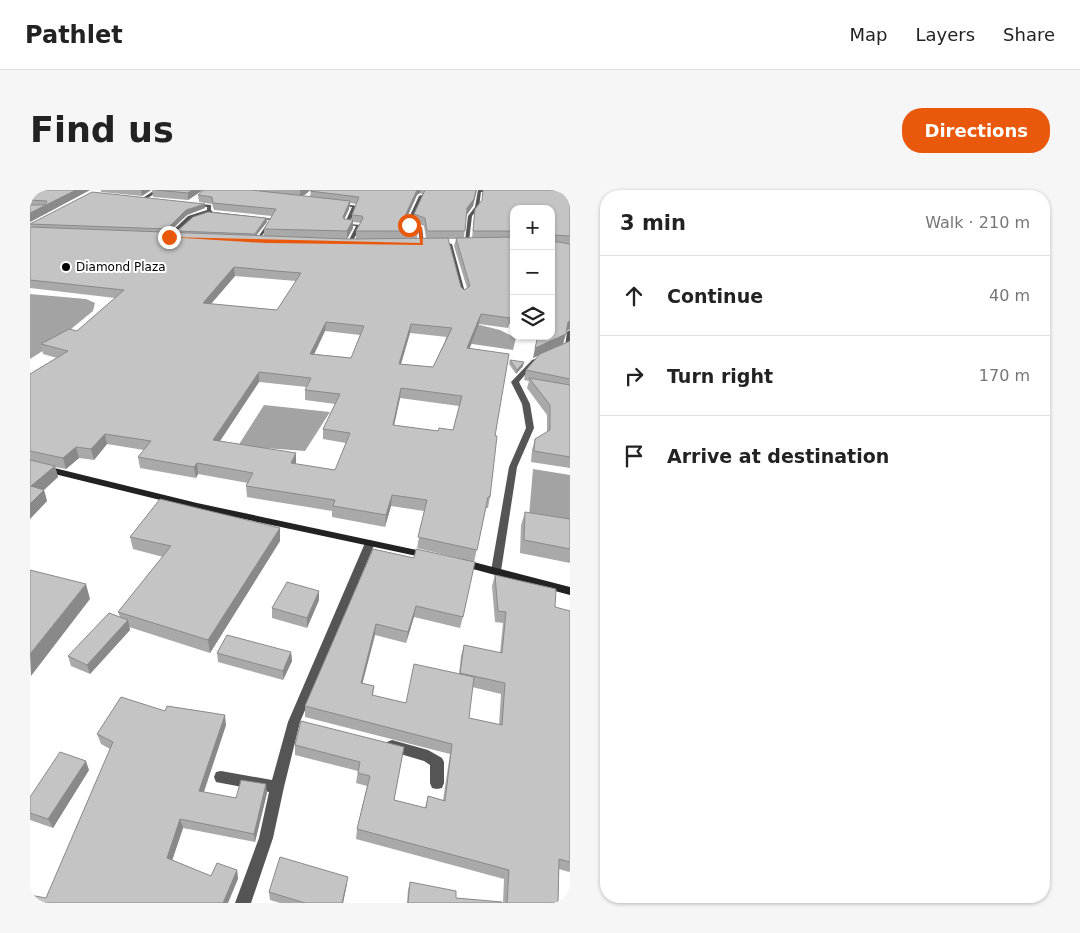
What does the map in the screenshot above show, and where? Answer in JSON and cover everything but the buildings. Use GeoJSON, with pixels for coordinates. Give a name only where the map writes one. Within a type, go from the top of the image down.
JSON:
{"type":"FeatureCollection","features":[{"type":"Feature","properties":{"kind":"street"},"geometry":{"type":"LineString","coordinates":[[143,199],[158,190]]}},
{"type":"Feature","properties":{"kind":"street"},"geometry":{"type":"LineString","coordinates":[[467,241],[470,216],[477,207],[479,191],[506,192],[510,190]]}},
{"type":"Feature","properties":{"kind":"street"},"geometry":{"type":"LineString","coordinates":[[414,244],[424,244],[420,227],[408,224],[421,196]]}},
{"type":"Feature","properties":{"kind":"street"},"geometry":{"type":"LineString","coordinates":[[136,199],[152,200]]}},
{"type":"Feature","properties":{"kind":"street"},"geometry":{"type":"LineString","coordinates":[[196,199],[189,204],[209,206],[209,211],[212,214],[273,219],[257,241]]}},
{"type":"Feature","properties":{"kind":"street"},"geometry":{"type":"LineString","coordinates":[[328,202],[355,206],[346,224],[359,225],[349,244]]}},
{"type":"Feature","properties":{"kind":"street"},"geometry":{"type":"LineString","coordinates":[[169,237],[190,217],[209,211]]}},
{"type":"Feature","properties":{"kind":"street"},"geometry":{"type":"LineString","coordinates":[[160,237],[179,238]]}},
{"type":"Feature","properties":{"kind":"street"},"geometry":{"type":"LineString","coordinates":[[247,241],[266,242]]}},
{"type":"Feature","properties":{"kind":"street"},"geometry":{"type":"LineString","coordinates":[[442,244],[476,241]]}},
{"type":"Feature","properties":{"kind":"street"},"geometry":{"type":"LineString","coordinates":[[342,243],[357,244]]}},
{"type":"Feature","properties":{"kind":"street"},"geometry":{"type":"LineString","coordinates":[[450,244],[464,295]]}},
{"type":"Feature","properties":{"kind":"street"},"geometry":{"type":"LineString","coordinates":[[496,571],[513,467],[530,428],[526,404],[519,383],[534,361],[562,349],[570,332]]}},
{"type":"Feature","properties":{"kind":"street"},"geometry":{"type":"LineString","coordinates":[[30,465],[197,506],[443,559],[570,590]]}},
{"type":"Feature","properties":{"kind":"street"},"geometry":{"type":"LineString","coordinates":[[242,903],[266,838],[277,787],[298,723],[370,543]]}},
{"type":"Feature","properties":{"kind":"street"},"geometry":{"type":"LineString","coordinates":[[380,744],[428,756],[437,762],[437,783]]}},
{"type":"Feature","properties":{"kind":"street"},"geometry":{"type":"LineString","coordinates":[[221,777],[277,787]]}},
{"type":"Feature","properties":{"kind":"shaded area"},"geometry":{"type":"Polygon","coordinates":[[[30,294],[86,299],[95,303],[93,311],[49,347],[30,359],[30,294]]]}},
{"type":"Feature","properties":{"kind":"shaded area"},"geometry":{"type":"Polygon","coordinates":[[[480,325],[500,330],[510,335],[510,340],[516,340],[513,350],[445,340],[451,328],[480,325]]]}},
{"type":"Feature","properties":{"kind":"shaded area"},"geometry":{"type":"Polygon","coordinates":[[[264,405],[330,412],[305,451],[238,446],[264,405]]]}},
{"type":"Feature","properties":{"kind":"shaded area"},"geometry":{"type":"Polygon","coordinates":[[[533,469],[570,475],[570,525],[529,516],[533,469]]]}},
{"type":"Feature","properties":{"kind":"place","name":"Diamond Plaza"},"geometry":{"type":"Point","coordinates":[66,267]}},
{"type":"Feature","properties":{"kind":"route"},"geometry":{"type":"LineString","coordinates":[[169,237],[266,242],[422,244],[420,227],[409,225]]}}]}
